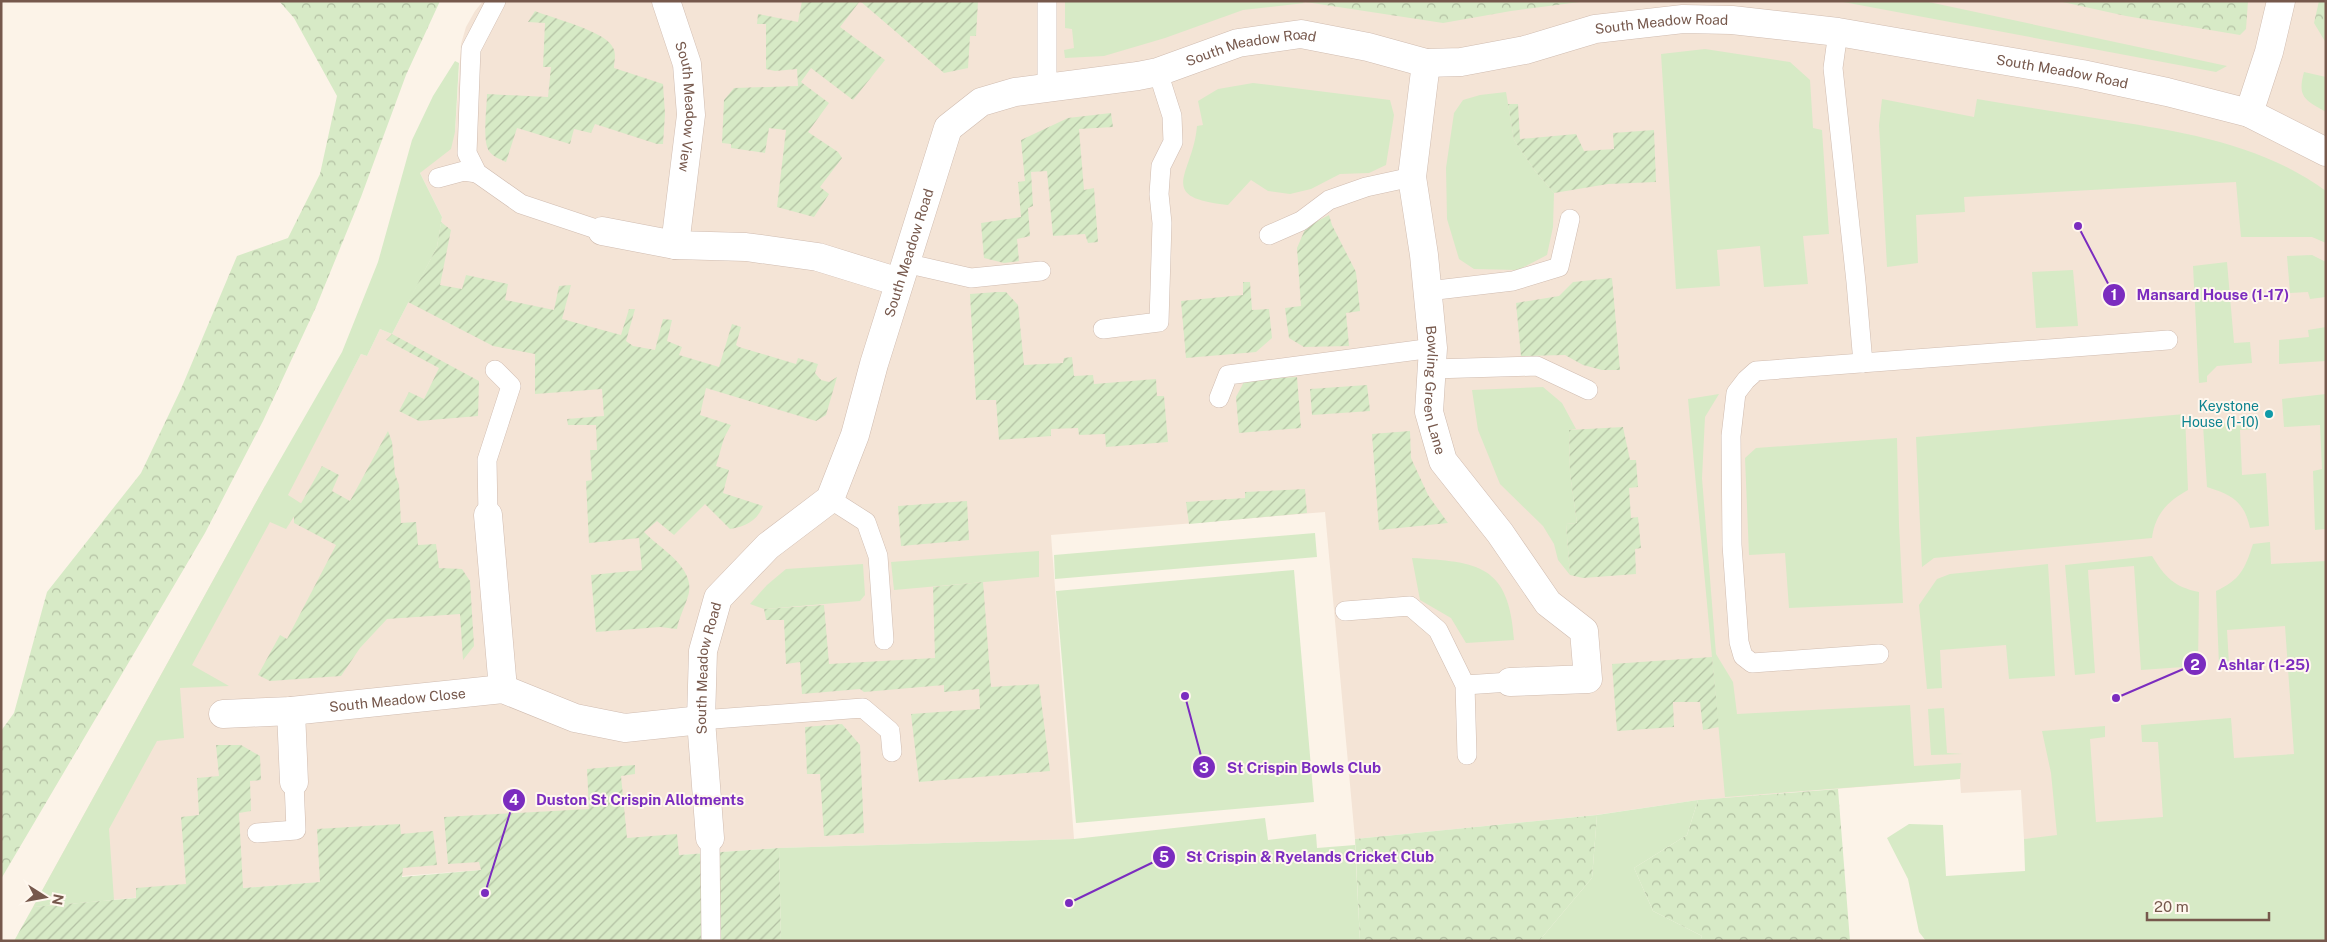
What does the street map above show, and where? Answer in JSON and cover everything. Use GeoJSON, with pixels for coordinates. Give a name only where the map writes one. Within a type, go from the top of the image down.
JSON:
{"type":"FeatureCollection","features":[{"type":"Feature","properties":{"kind":"street","name":"South Meadow View"},"geometry":{"type":"LineString","coordinates":[[666,1],[687,64],[691,115],[675,245]]}},
{"type":"Feature","properties":{"kind":"street"},"geometry":{"type":"LineString","coordinates":[[2249,113],[2269,52],[2281,1]]}},
{"type":"Feature","properties":{"kind":"street","name":"South Meadow Road"},"geometry":{"type":"LineString","coordinates":[[710,838],[701,720],[702,651],[718,598],[768,546],[830,499],[855,435],[902,272],[948,128],[981,102],[1014,92],[1158,72],[1238,43],[1302,34],[1368,47],[1426,63],[1461,62],[1525,50],[1595,29],[1733,11],[1838,32],[2082,74],[2167,92],[2249,113],[2326,152]]}},
{"type":"Feature","properties":{"kind":"street","name":"Bowling Green Lane"},"geometry":{"type":"LineString","coordinates":[[1426,63],[1412,177],[1428,291],[1433,358],[1429,412],[1443,461],[1500,533],[1548,603],[1584,632],[1588,679],[1510,682]]}},
{"type":"Feature","properties":{"kind":"street"},"geometry":{"type":"LineString","coordinates":[[602,231],[675,245],[746,247],[818,257],[902,272]]}},
{"type":"Feature","properties":{"kind":"street"},"geometry":{"type":"LineString","coordinates":[[488,515],[503,689]]}},
{"type":"Feature","properties":{"kind":"street","name":"South Meadow Close"},"geometry":{"type":"LineString","coordinates":[[223,714],[291,711],[503,689],[575,718],[625,728],[701,720]]}},
{"type":"Feature","properties":{"kind":"street"},"geometry":{"type":"LineString","coordinates":[[291,711],[294,782]]}},
{"type":"Feature","properties":{"kind":"lane"},"geometry":{"type":"LineString","coordinates":[[477,173],[467,153],[471,49],[496,1]]}},
{"type":"Feature","properties":{"kind":"lane"},"geometry":{"type":"LineString","coordinates":[[1047,1],[1047,87]]}},
{"type":"Feature","properties":{"kind":"lane"},"geometry":{"type":"LineString","coordinates":[[1838,32],[1833,68],[1863,363]]}},
{"type":"Feature","properties":{"kind":"lane"},"geometry":{"type":"LineString","coordinates":[[1103,329],[1159,322],[1162,223],[1159,194],[1161,166],[1173,142],[1172,116],[1158,72]]}},
{"type":"Feature","properties":{"kind":"lane"},"geometry":{"type":"LineString","coordinates":[[438,178],[464,170],[477,173],[521,204],[602,231]]}},
{"type":"Feature","properties":{"kind":"lane"},"geometry":{"type":"LineString","coordinates":[[1268,236],[1301,221],[1329,200],[1366,187],[1412,177]]}},
{"type":"Feature","properties":{"kind":"lane"},"geometry":{"type":"LineString","coordinates":[[1428,291],[1513,281],[1559,267],[1570,218]]}},
{"type":"Feature","properties":{"kind":"lane"},"geometry":{"type":"LineString","coordinates":[[902,272],[971,278],[1041,271]]}},
{"type":"Feature","properties":{"kind":"lane"},"geometry":{"type":"LineString","coordinates":[[1879,654],[1752,663],[1743,656],[1739,642],[1732,545],[1731,436],[1736,394],[1746,380],[1756,371],[2168,340]]}},
{"type":"Feature","properties":{"kind":"lane"},"geometry":{"type":"LineString","coordinates":[[1219,398],[1228,375],[1433,358],[1537,366],[1588,390]]}},
{"type":"Feature","properties":{"kind":"lane"},"geometry":{"type":"LineString","coordinates":[[488,515],[487,460],[511,386],[495,370]]}},
{"type":"Feature","properties":{"kind":"lane"},"geometry":{"type":"LineString","coordinates":[[830,499],[866,522],[878,556],[884,640]]}},
{"type":"Feature","properties":{"kind":"lane"},"geometry":{"type":"LineString","coordinates":[[1345,611],[1410,606],[1438,630],[1464,685],[1468,755]]}},
{"type":"Feature","properties":{"kind":"lane"},"geometry":{"type":"LineString","coordinates":[[1464,685],[1510,682]]}},
{"type":"Feature","properties":{"kind":"lane"},"geometry":{"type":"LineString","coordinates":[[701,720],[863,708],[890,731],[892,752]]}},
{"type":"Feature","properties":{"kind":"lane"},"geometry":{"type":"LineString","coordinates":[[256,833],[296,830],[294,782]]}},
{"type":"Feature","properties":{"kind":"lane"},"geometry":{"type":"LineString","coordinates":[[710,838],[711,941]]}},
{"type":"Feature","properties":{"kind":"shaded area"},"geometry":{"type":"Polygon","coordinates":[[[483,1],[2326,1],[2326,813],[2024,839],[2021,790],[1961,793],[1960,779],[1698,800],[1596,815],[1355,839],[1325,512],[1051,535],[1074,839],[779,848],[243,888],[33,907],[265,486],[287,495],[361,354],[367,356],[380,329],[392,334],[437,247],[442,217],[420,173],[455,132],[461,44],[466,27],[483,1]]]}},
{"type":"Feature","properties":{"kind":"green space"},"geometry":{"type":"Polygon","coordinates":[[[279,1],[440,1],[406,75],[361,197],[316,307],[263,421],[205,533],[1,879],[1,731],[14,713],[47,592],[141,473],[181,389],[237,256],[288,238],[320,174],[337,96],[294,18],[279,1]]]}},
{"type":"Feature","properties":{"kind":"green space"},"geometry":{"type":"Polygon","coordinates":[[[802,1],[860,1],[840,27],[885,60],[853,100],[811,68],[801,82],[829,103],[808,132],[838,152],[842,158],[820,187],[829,194],[814,217],[777,207],[786,130],[769,128],[765,153],[731,148],[731,144],[722,143],[724,100],[734,88],[798,86],[797,69],[775,71],[766,69],[766,24],[757,24],[758,14],[798,22],[802,1]]]}},
{"type":"Feature","properties":{"kind":"green space"},"geometry":{"type":"Polygon","coordinates":[[[860,1],[978,1],[976,36],[970,36],[968,68],[944,73],[860,1]]]}},
{"type":"Feature","properties":{"kind":"green space"},"geometry":{"type":"Polygon","coordinates":[[[1065,1],[1299,1],[1305,3],[1243,10],[1165,38],[1104,56],[1065,58],[1064,50],[1074,48],[1072,29],[1065,28],[1065,1]]]}},
{"type":"Feature","properties":{"kind":"green space"},"geometry":{"type":"Polygon","coordinates":[[[1299,1],[1587,1],[1511,11],[1443,23],[1299,1]]]}},
{"type":"Feature","properties":{"kind":"green space"},"geometry":{"type":"Polygon","coordinates":[[[1838,1],[1924,1],[2227,66],[2216,72],[1838,1]]]}},
{"type":"Feature","properties":{"kind":"green space"},"geometry":{"type":"Polygon","coordinates":[[[2058,1],[2248,1],[2246,29],[2240,35],[2126,16],[2058,1]]]}},
{"type":"Feature","properties":{"kind":"green space"},"geometry":{"type":"Polygon","coordinates":[[[2319,1],[2326,1],[2326,43],[2314,23],[2319,1]]]}},
{"type":"Feature","properties":{"kind":"green space"},"geometry":{"type":"Polygon","coordinates":[[[535,11],[599,35],[607,40],[614,49],[614,68],[663,84],[665,114],[663,144],[657,144],[595,124],[591,133],[574,129],[570,144],[517,128],[506,162],[497,158],[489,151],[485,124],[487,94],[548,97],[551,67],[543,67],[545,23],[528,22],[535,11]]]}},
{"type":"Feature","properties":{"kind":"green space"},"geometry":{"type":"Polygon","coordinates":[[[1705,49],[1790,62],[1810,80],[1813,128],[1822,130],[1829,234],[1803,236],[1808,284],[1764,287],[1760,246],[1717,250],[1720,286],[1676,289],[1661,54],[1705,49]]]}},
{"type":"Feature","properties":{"kind":"green space"},"geometry":{"type":"Polygon","coordinates":[[[455,61],[459,63],[455,132],[451,149],[420,173],[442,217],[437,247],[392,334],[380,329],[367,356],[361,354],[288,495],[302,504],[286,529],[270,522],[192,665],[229,686],[180,688],[184,738],[157,741],[109,829],[114,900],[33,907],[265,486],[342,352],[378,262],[412,140],[433,96],[455,61]]]}},
{"type":"Feature","properties":{"kind":"green space"},"geometry":{"type":"Polygon","coordinates":[[[2304,72],[2326,77],[2326,112],[2304,97],[2302,80],[2304,72]]]}},
{"type":"Feature","properties":{"kind":"green space"},"geometry":{"type":"Polygon","coordinates":[[[1253,83],[1390,100],[1394,115],[1386,165],[1369,173],[1340,174],[1311,189],[1290,194],[1268,191],[1251,180],[1228,205],[1205,201],[1191,196],[1185,189],[1183,181],[1197,126],[1203,125],[1198,101],[1218,89],[1253,83]]]}},
{"type":"Feature","properties":{"kind":"green space"},"geometry":{"type":"Polygon","coordinates":[[[1506,92],[1514,140],[1535,171],[1554,193],[1553,227],[1547,255],[1518,270],[1474,269],[1459,259],[1447,219],[1446,168],[1454,113],[1463,100],[1480,95],[1506,92]]]}},
{"type":"Feature","properties":{"kind":"green space"},"geometry":{"type":"Polygon","coordinates":[[[1882,99],[1974,117],[1977,99],[2189,134],[2247,150],[2301,175],[2326,191],[2326,243],[2312,237],[2241,237],[2236,182],[1964,197],[1965,212],[1916,215],[1918,263],[1887,267],[1879,125],[1882,99]]]}},
{"type":"Feature","properties":{"kind":"green space"},"geometry":{"type":"Polygon","coordinates":[[[1508,104],[1518,104],[1520,139],[1576,134],[1584,151],[1614,149],[1613,133],[1654,130],[1656,182],[1608,184],[1554,193],[1535,171],[1514,140],[1508,104]]]}},
{"type":"Feature","properties":{"kind":"green space"},"geometry":{"type":"Polygon","coordinates":[[[1111,113],[1113,127],[1079,129],[1084,190],[1094,188],[1098,242],[1088,243],[1085,234],[1053,236],[1047,171],[1031,172],[1033,206],[1028,208],[1030,236],[1017,239],[1019,261],[1004,263],[984,258],[981,223],[1021,217],[1018,182],[1025,181],[1021,140],[1068,118],[1111,113]]]}},
{"type":"Feature","properties":{"kind":"green space"},"geometry":{"type":"Polygon","coordinates":[[[1329,215],[1332,225],[1356,272],[1360,311],[1346,313],[1349,346],[1304,347],[1289,338],[1285,308],[1301,306],[1297,248],[1306,227],[1329,215]]]}},
{"type":"Feature","properties":{"kind":"green space"},"geometry":{"type":"Polygon","coordinates":[[[441,222],[451,230],[440,285],[462,289],[466,275],[508,284],[505,300],[554,310],[559,286],[571,285],[562,319],[621,335],[629,309],[635,309],[626,341],[633,346],[655,350],[663,319],[672,320],[667,341],[682,347],[679,355],[719,367],[732,324],[741,327],[736,345],[739,347],[796,364],[798,358],[818,364],[815,373],[821,380],[829,382],[837,377],[826,415],[816,421],[706,388],[700,415],[731,425],[724,438],[716,466],[729,470],[723,493],[763,506],[754,519],[745,525],[735,528],[730,529],[705,504],[674,535],[657,521],[644,532],[675,560],[687,577],[689,586],[688,596],[677,629],[660,627],[596,632],[591,575],[642,570],[639,538],[589,543],[586,481],[592,480],[590,450],[597,450],[596,425],[568,425],[567,419],[604,416],[602,389],[535,394],[535,354],[493,346],[408,302],[437,247],[441,222]]]}},
{"type":"Feature","properties":{"kind":"green space"},"geometry":{"type":"Polygon","coordinates":[[[2312,255],[2326,262],[2326,297],[2310,299],[2308,292],[2290,293],[2287,256],[2312,255]]]}},
{"type":"Feature","properties":{"kind":"green space"},"geometry":{"type":"Polygon","coordinates":[[[2227,262],[2234,343],[2250,342],[2252,363],[2217,366],[2207,376],[2207,382],[2199,383],[2193,266],[2227,262]]]}},
{"type":"Feature","properties":{"kind":"green space"},"geometry":{"type":"Polygon","coordinates":[[[2073,270],[2078,326],[2036,328],[2032,272],[2073,270]]]}},
{"type":"Feature","properties":{"kind":"green space"},"geometry":{"type":"Polygon","coordinates":[[[1612,278],[1620,370],[1602,370],[1583,365],[1565,355],[1521,356],[1516,303],[1559,296],[1573,282],[1612,278]]]}},
{"type":"Feature","properties":{"kind":"green space"},"geometry":{"type":"Polygon","coordinates":[[[1243,282],[1250,282],[1252,310],[1269,309],[1272,338],[1256,352],[1186,358],[1181,301],[1243,295],[1243,282]]]}},
{"type":"Feature","properties":{"kind":"green space"},"geometry":{"type":"Polygon","coordinates":[[[1006,292],[1018,305],[1024,365],[1063,363],[1064,358],[1072,357],[1074,376],[1093,375],[1094,384],[1156,379],[1157,396],[1164,396],[1168,442],[1106,447],[1105,434],[1079,435],[1078,428],[1051,429],[1051,436],[999,440],[996,400],[976,400],[970,294],[1006,292]]]}},
{"type":"Feature","properties":{"kind":"green space"},"geometry":{"type":"Polygon","coordinates":[[[2326,327],[2326,361],[2279,364],[2279,340],[2309,337],[2308,330],[2326,327]]]}},
{"type":"Feature","properties":{"kind":"green space"},"geometry":{"type":"Polygon","coordinates":[[[392,334],[479,381],[478,416],[419,421],[399,411],[409,392],[424,399],[439,368],[386,340],[392,334]]]}},
{"type":"Feature","properties":{"kind":"green space"},"geometry":{"type":"Polygon","coordinates":[[[1297,377],[1301,428],[1239,433],[1236,397],[1245,380],[1297,377]]]}},
{"type":"Feature","properties":{"kind":"green space"},"geometry":{"type":"Polygon","coordinates":[[[1367,385],[1370,411],[1312,415],[1310,389],[1367,385]]]}},
{"type":"Feature","properties":{"kind":"green space"},"geometry":{"type":"Polygon","coordinates":[[[1543,387],[1562,403],[1576,429],[1569,430],[1570,474],[1577,523],[1566,524],[1570,575],[1558,560],[1554,544],[1543,526],[1500,484],[1478,430],[1472,390],[1543,387]]]}},
{"type":"Feature","properties":{"kind":"green space"},"geometry":{"type":"Polygon","coordinates":[[[1719,394],[1705,417],[1702,478],[1716,654],[1733,682],[1737,714],[1910,705],[1914,766],[1961,763],[1960,779],[1725,797],[1688,399],[1719,394]]]}},
{"type":"Feature","properties":{"kind":"green space"},"geometry":{"type":"Polygon","coordinates":[[[2326,394],[2326,549],[2325,529],[2315,530],[2313,471],[2322,469],[2320,425],[2284,427],[2282,399],[2326,394]]]}},
{"type":"Feature","properties":{"kind":"green space"},"geometry":{"type":"Polygon","coordinates":[[[2185,414],[2188,490],[2174,499],[2159,515],[2152,538],[1934,558],[1922,567],[1916,437],[2185,414]]]}},
{"type":"Feature","properties":{"kind":"green space"},"geometry":{"type":"Polygon","coordinates":[[[2254,421],[2254,429],[2240,430],[2242,475],[2266,473],[2269,526],[2250,528],[2244,511],[2236,500],[2207,487],[2203,425],[2254,421]]]}},
{"type":"Feature","properties":{"kind":"green space"},"geometry":{"type":"Polygon","coordinates":[[[1623,427],[1630,460],[1636,460],[1638,487],[1629,488],[1631,518],[1638,517],[1641,548],[1635,549],[1636,574],[1583,578],[1570,575],[1566,524],[1577,523],[1570,474],[1569,430],[1623,427]]]}},
{"type":"Feature","properties":{"kind":"green space"},"geometry":{"type":"Polygon","coordinates":[[[388,431],[392,442],[395,474],[399,485],[401,523],[416,522],[418,545],[436,544],[439,568],[462,569],[470,581],[474,646],[463,660],[460,614],[387,619],[360,648],[341,676],[270,681],[258,675],[280,635],[287,639],[336,545],[294,523],[294,516],[322,466],[339,475],[332,491],[350,501],[388,431]]]}},
{"type":"Feature","properties":{"kind":"green space"},"geometry":{"type":"Polygon","coordinates":[[[1410,431],[1411,458],[1428,495],[1448,523],[1379,530],[1372,434],[1410,431]]]}},
{"type":"Feature","properties":{"kind":"green space"},"geometry":{"type":"Polygon","coordinates":[[[1897,438],[1903,603],[1789,608],[1785,553],[1749,555],[1745,458],[1756,448],[1897,438]]]}},
{"type":"Feature","properties":{"kind":"green space"},"geometry":{"type":"Polygon","coordinates":[[[1305,489],[1307,513],[1189,524],[1186,502],[1245,498],[1245,492],[1305,489]]]}},
{"type":"Feature","properties":{"kind":"green space"},"geometry":{"type":"Polygon","coordinates":[[[967,501],[969,540],[901,546],[898,506],[967,501]]]}},
{"type":"Feature","properties":{"kind":"green space"},"geometry":{"type":"Polygon","coordinates":[[[1315,533],[1317,557],[1055,579],[1054,555],[1315,533]]]}},
{"type":"Feature","properties":{"kind":"green space"},"geometry":{"type":"Polygon","coordinates":[[[2270,542],[2271,564],[2326,561],[2326,941],[1926,941],[1919,932],[1908,879],[1887,838],[1909,824],[1943,825],[1946,876],[2025,871],[2024,839],[2057,835],[2051,773],[2042,731],[2105,726],[2105,737],[2090,739],[2096,822],[2163,817],[2158,742],[2142,742],[2141,725],[2231,718],[2234,758],[2294,754],[2285,626],[2227,630],[2229,664],[2219,665],[2216,591],[2231,583],[2240,573],[2253,544],[2270,542]]]}},
{"type":"Feature","properties":{"kind":"green space"},"geometry":{"type":"Polygon","coordinates":[[[1039,551],[1039,577],[894,590],[891,562],[1039,551]]]}},
{"type":"Feature","properties":{"kind":"green space"},"geometry":{"type":"Polygon","coordinates":[[[2152,556],[2161,570],[2171,580],[2190,590],[2199,592],[2198,666],[2141,670],[2134,566],[2088,570],[2095,673],[2075,675],[2065,565],[2152,556]]]}},
{"type":"Feature","properties":{"kind":"green space"},"geometry":{"type":"Polygon","coordinates":[[[1412,558],[1455,562],[1486,572],[1497,582],[1505,596],[1511,615],[1514,640],[1466,643],[1451,618],[1420,600],[1412,558]]]}},
{"type":"Feature","properties":{"kind":"green space"},"geometry":{"type":"Polygon","coordinates":[[[863,564],[865,595],[860,601],[764,609],[750,604],[767,585],[786,569],[863,564]]]}},
{"type":"Feature","properties":{"kind":"green space"},"geometry":{"type":"Polygon","coordinates":[[[2048,564],[2055,676],[2009,679],[2006,645],[1940,650],[1942,688],[1927,689],[1919,605],[1937,579],[1950,574],[2048,564]]]}},
{"type":"Feature","properties":{"kind":"green space"},"geometry":{"type":"Polygon","coordinates":[[[1294,570],[1314,802],[1076,823],[1056,591],[1294,570]]]}},
{"type":"Feature","properties":{"kind":"green space"},"geometry":{"type":"Polygon","coordinates":[[[983,582],[991,687],[1039,684],[1050,771],[919,782],[911,714],[980,709],[979,689],[944,692],[944,685],[864,692],[860,689],[802,694],[800,662],[786,664],[784,620],[766,620],[764,609],[824,605],[829,664],[935,658],[933,587],[983,582]]]}},
{"type":"Feature","properties":{"kind":"green space"},"geometry":{"type":"Polygon","coordinates":[[[1712,657],[1719,727],[1703,730],[1700,702],[1673,702],[1674,727],[1617,731],[1612,664],[1712,657]]]}},
{"type":"Feature","properties":{"kind":"green space"},"geometry":{"type":"Polygon","coordinates":[[[1944,708],[1947,753],[1963,754],[1931,755],[1928,709],[1944,708]]]}},
{"type":"Feature","properties":{"kind":"green space"},"geometry":{"type":"Polygon","coordinates":[[[842,724],[860,745],[864,833],[824,836],[820,774],[807,774],[805,727],[842,724]]]}},
{"type":"Feature","properties":{"kind":"green space"},"geometry":{"type":"Polygon","coordinates":[[[216,745],[241,745],[260,756],[261,780],[250,781],[251,811],[239,813],[243,888],[320,882],[317,829],[400,824],[401,834],[433,831],[437,865],[403,868],[402,877],[481,870],[479,862],[448,864],[444,817],[589,809],[587,769],[635,765],[635,774],[621,776],[627,838],[677,834],[679,855],[779,848],[781,941],[14,941],[33,907],[136,898],[136,888],[186,884],[181,817],[199,815],[197,778],[219,776],[216,745]]]}},
{"type":"Feature","properties":{"kind":"green space"},"geometry":{"type":"Polygon","coordinates":[[[1838,789],[1850,941],[1700,941],[1702,936],[1653,911],[1634,868],[1687,835],[1698,800],[1838,789]]]}},
{"type":"Feature","properties":{"kind":"green space"},"geometry":{"type":"Polygon","coordinates":[[[1698,800],[1687,835],[1634,868],[1653,911],[1702,936],[1700,941],[1539,941],[1592,878],[1597,815],[1698,800]]]}},
{"type":"Feature","properties":{"kind":"green space"},"geometry":{"type":"Polygon","coordinates":[[[1597,815],[1592,878],[1539,941],[1360,941],[1355,839],[1597,815]]]}},
{"type":"Feature","properties":{"kind":"green space"},"geometry":{"type":"Polygon","coordinates":[[[1265,818],[1268,840],[1316,834],[1317,848],[1355,845],[1360,941],[781,941],[779,848],[1074,839],[1265,818]]]}},
{"type":"Feature","properties":{"kind":"place","name":"Mansard House (1-17)"},"geometry":{"type":"Point","coordinates":[2078,226]}},
{"type":"Feature","properties":{"kind":"place","name":"Keystone House (1-10)"},"geometry":{"type":"Point","coordinates":[2269,414]}},
{"type":"Feature","properties":{"kind":"place","name":"St Crispin Bowls Club"},"geometry":{"type":"Point","coordinates":[1185,696]}},
{"type":"Feature","properties":{"kind":"place","name":"Ashlar (1-25)"},"geometry":{"type":"Point","coordinates":[2116,698]}},
{"type":"Feature","properties":{"kind":"place","name":"Duston St Crispin Allotments"},"geometry":{"type":"Point","coordinates":[485,893]}},
{"type":"Feature","properties":{"kind":"place","name":"St Crispin & Ryelands Cricket Club"},"geometry":{"type":"Point","coordinates":[1069,903]}}]}
